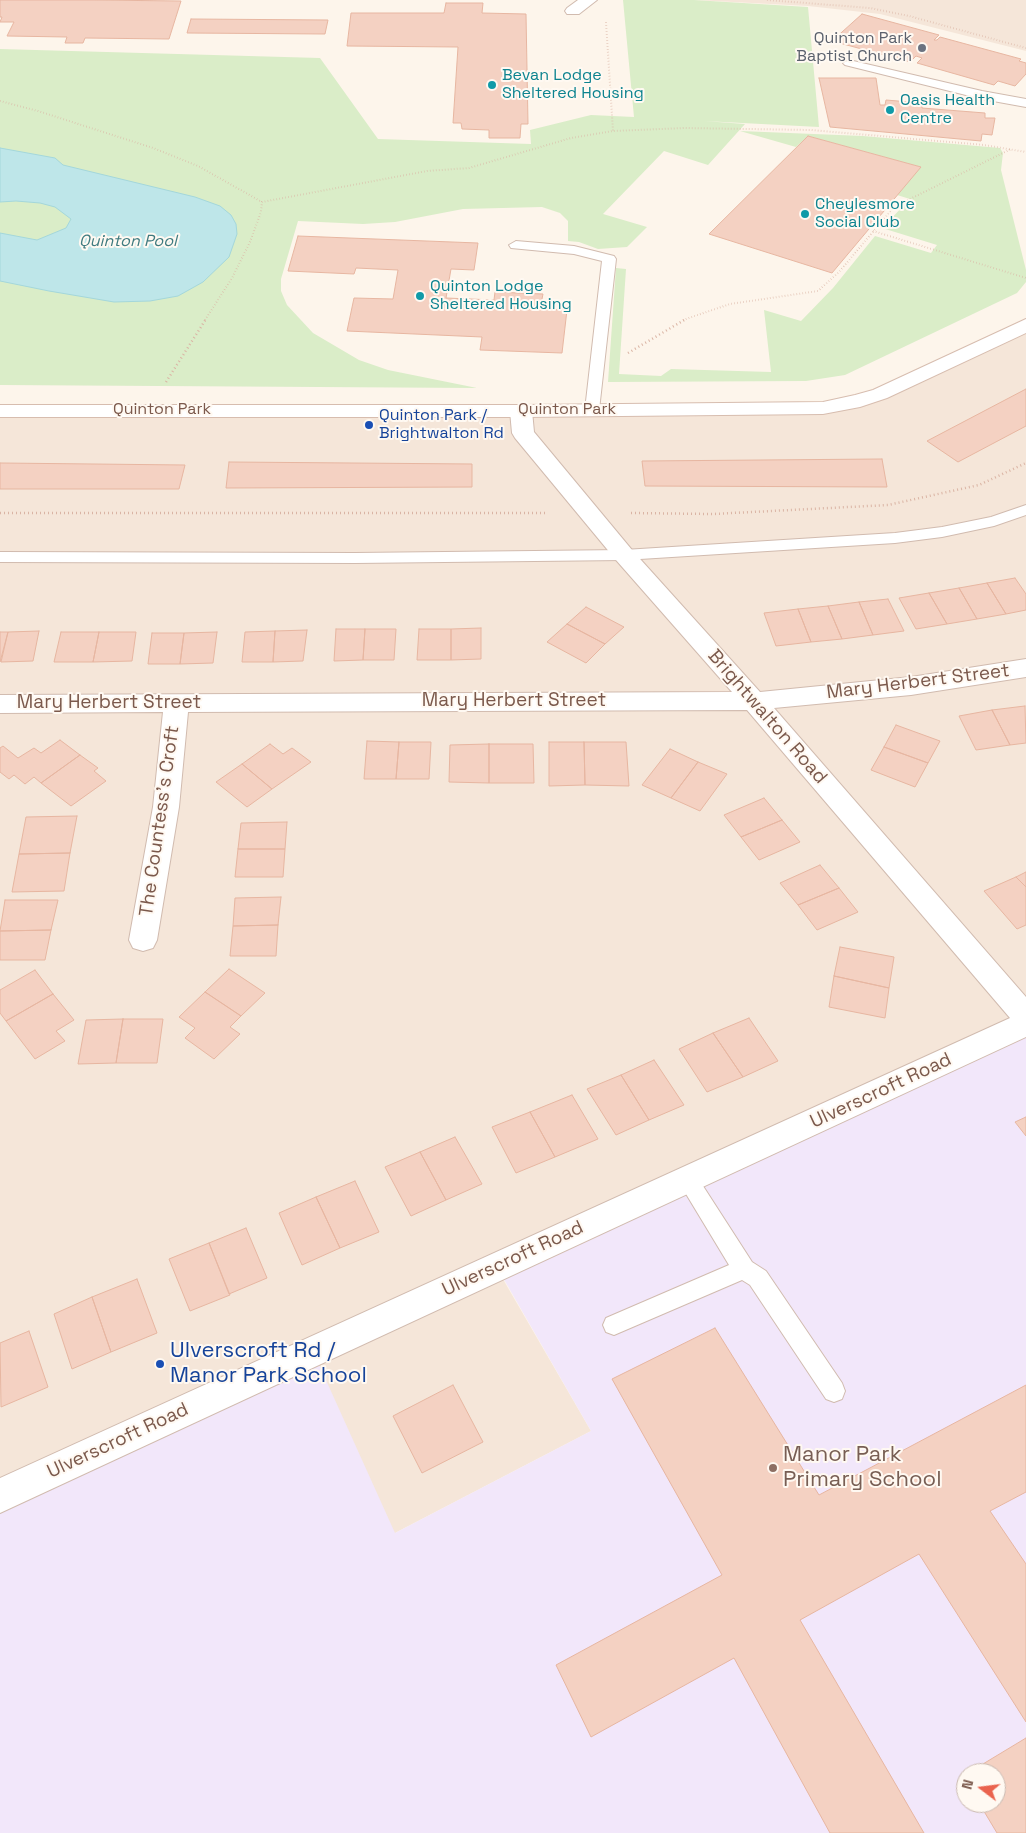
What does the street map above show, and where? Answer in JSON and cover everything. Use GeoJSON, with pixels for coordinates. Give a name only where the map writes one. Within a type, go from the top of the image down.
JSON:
{"type":"FeatureCollection","features":[{"type":"Feature","properties":{"kind":"street"},"geometry":{"type":"LineString","coordinates":[[573,11],[588,0]]}},
{"type":"Feature","properties":{"kind":"street","name":"Quinton Park"},"geometry":{"type":"LineString","coordinates":[[0,412],[800,409],[840,405],[880,394],[1026,325]]}},
{"type":"Feature","properties":{"kind":"street","name":"Brightwalton Road"},"geometry":{"type":"LineString","coordinates":[[521,411],[523,433],[624,555],[754,701],[1026,1017]]}},
{"type":"Feature","properties":{"kind":"street","name":"Mary Herbert Street"},"geometry":{"type":"LineString","coordinates":[[0,704],[754,701],[911,686],[1026,668]]}},
{"type":"Feature","properties":{"kind":"street","name":"The Countess's Croft"},"geometry":{"type":"LineString","coordinates":[[143,940],[166,807],[176,702]]}},
{"type":"Feature","properties":{"kind":"street","name":"Ulverscroft Road"},"geometry":{"type":"LineString","coordinates":[[0,1496],[1026,1024]]}},
{"type":"Feature","properties":{"kind":"lane"},"geometry":{"type":"LineString","coordinates":[[849,63],[982,95],[1026,103]]}},
{"type":"Feature","properties":{"kind":"lane"},"geometry":{"type":"LineString","coordinates":[[516,245],[574,250],[608,259],[592,410]]}},
{"type":"Feature","properties":{"kind":"lane"},"geometry":{"type":"LineString","coordinates":[[0,557],[355,558],[624,555],[895,538],[942,532],[994,521],[1026,510]]}},
{"type":"Feature","properties":{"kind":"lane"},"geometry":{"type":"LineString","coordinates":[[687,1179],[744,1269],[758,1278],[834,1391]]}},
{"type":"Feature","properties":{"kind":"lane"},"geometry":{"type":"LineString","coordinates":[[614,1325],[744,1269]]}},
{"type":"Feature","properties":{"kind":"path"},"geometry":{"type":"LineString","coordinates":[[767,0],[870,8],[909,16],[1026,48]]}},
{"type":"Feature","properties":{"kind":"path"},"geometry":{"type":"LineString","coordinates":[[605,14],[613,131]]}},
{"type":"Feature","properties":{"kind":"path"},"geometry":{"type":"LineString","coordinates":[[0,101],[48,114],[153,148],[198,166],[262,202],[427,171],[469,168],[571,138],[613,131],[684,128],[811,130],[1012,148],[1026,152]]}},
{"type":"Feature","properties":{"kind":"path"},"geometry":{"type":"LineString","coordinates":[[596,366],[632,352],[686,320],[730,304],[818,291],[839,272],[894,207],[1012,148]]}},
{"type":"Feature","properties":{"kind":"path"},"geometry":{"type":"LineString","coordinates":[[149,410],[232,278],[250,242],[261,212],[262,202]]}},
{"type":"Feature","properties":{"kind":"path"},"geometry":{"type":"LineString","coordinates":[[873,231],[1026,278]]}},
{"type":"Feature","properties":{"kind":"path"},"geometry":{"type":"LineString","coordinates":[[0,513],[713,514],[888,506],[978,485],[1026,463]]}},
{"type":"Feature","properties":{"kind":"shaded area"},"geometry":{"type":"Polygon","coordinates":[[[696,0],[1026,0],[1026,51],[880,14],[808,6],[696,0]]]}},
{"type":"Feature","properties":{"kind":"shaded area"},"geometry":{"type":"Polygon","coordinates":[[[1026,325],[1026,1017],[493,1262],[591,1431],[395,1533],[0,1488],[0,411],[840,405],[1026,325]]]}},
{"type":"Feature","properties":{"kind":"shaded area","name":"Manor Park Primary School"},"geometry":{"type":"Polygon","coordinates":[[[1026,1037],[1026,1833],[0,1833],[0,1505],[316,1358],[395,1533],[591,1431],[502,1276],[1026,1037]]]}},
{"type":"Feature","properties":{"kind":"green space"},"geometry":{"type":"Polygon","coordinates":[[[623,0],[694,0],[808,7],[819,127],[704,121],[745,124],[708,165],[664,151],[603,214],[647,227],[627,247],[598,249],[579,242],[568,241],[568,221],[560,213],[542,207],[463,209],[395,222],[363,224],[298,221],[281,279],[281,291],[287,305],[313,333],[359,360],[388,370],[477,388],[0,385],[0,49],[320,58],[378,139],[531,144],[530,130],[591,115],[634,117],[623,0]]]}},
{"type":"Feature","properties":{"kind":"green space"},"geometry":{"type":"Polygon","coordinates":[[[740,131],[863,136],[1000,148],[1003,153],[1001,170],[1026,270],[1026,282],[1017,293],[845,375],[806,381],[608,382],[616,268],[626,269],[619,374],[661,376],[671,369],[771,372],[764,310],[801,321],[833,288],[875,236],[931,253],[937,245],[882,228],[910,199],[897,195],[920,167],[808,136],[796,147],[740,131]]]}},
{"type":"Feature","properties":{"kind":"water","name":"Quinton Pool"},"geometry":{"type":"Polygon","coordinates":[[[0,148],[55,158],[63,165],[195,197],[220,206],[231,215],[236,224],[237,234],[229,257],[203,282],[178,296],[150,301],[114,302],[0,281],[0,233],[37,240],[66,228],[71,219],[55,207],[40,203],[0,202],[0,148]]]}},
{"type":"Feature","properties":{"kind":"building"},"geometry":{"type":"Polygon","coordinates":[[[0,0],[181,1],[169,39],[85,38],[83,43],[65,43],[67,37],[7,36],[14,22],[0,22],[2,17],[0,17],[0,0]]]}},
{"type":"Feature","properties":{"kind":"building","name":"Bevan Lodge Sheltered Housing"},"geometry":{"type":"Polygon","coordinates":[[[446,3],[483,3],[482,13],[526,14],[528,124],[521,124],[520,138],[489,138],[489,130],[462,129],[461,123],[453,123],[458,47],[347,46],[351,13],[444,13],[446,3]]]}},
{"type":"Feature","properties":{"kind":"building","name":"Quinton Park Baptist Church"},"geometry":{"type":"Polygon","coordinates":[[[862,14],[939,35],[934,40],[940,37],[1021,59],[1019,61],[1026,63],[1026,74],[1015,86],[998,81],[994,85],[917,63],[922,58],[916,56],[910,62],[832,41],[862,14]]]}},
{"type":"Feature","properties":{"kind":"building"},"geometry":{"type":"Polygon","coordinates":[[[191,19],[328,20],[325,34],[187,33],[191,19]]]}},
{"type":"Feature","properties":{"kind":"building","name":"Oasis Health Centre"},"geometry":{"type":"Polygon","coordinates":[[[819,78],[876,78],[880,105],[885,105],[886,100],[922,103],[922,108],[985,113],[985,118],[995,118],[992,135],[982,134],[981,141],[830,127],[819,78]]]}},
{"type":"Feature","properties":{"kind":"building","name":"Cheylesmore Social Club"},"geometry":{"type":"Polygon","coordinates":[[[808,136],[921,167],[832,273],[709,234],[808,136]]]}},
{"type":"Feature","properties":{"kind":"building","name":"Quinton Lodge Sheltered Housing"},"geometry":{"type":"Polygon","coordinates":[[[298,236],[478,243],[474,270],[451,269],[446,298],[494,300],[495,292],[543,294],[540,309],[567,310],[562,353],[480,350],[482,337],[347,331],[354,298],[393,299],[398,270],[356,268],[354,274],[288,271],[298,236]]]}},
{"type":"Feature","properties":{"kind":"building"},"geometry":{"type":"Polygon","coordinates":[[[1026,389],[1026,426],[958,462],[927,441],[1026,389]]]}},
{"type":"Feature","properties":{"kind":"building"},"geometry":{"type":"Polygon","coordinates":[[[882,459],[887,487],[645,486],[642,461],[882,459]]]}},
{"type":"Feature","properties":{"kind":"building"},"geometry":{"type":"Polygon","coordinates":[[[229,462],[472,464],[472,487],[226,488],[229,462]]]}},
{"type":"Feature","properties":{"kind":"building"},"geometry":{"type":"Polygon","coordinates":[[[0,463],[185,465],[179,489],[0,489],[0,463]]]}},
{"type":"Feature","properties":{"kind":"building"},"geometry":{"type":"Polygon","coordinates":[[[1015,578],[1026,594],[1026,610],[1006,614],[987,583],[1015,578]]]}},
{"type":"Feature","properties":{"kind":"building"},"geometry":{"type":"Polygon","coordinates":[[[987,583],[1006,614],[977,619],[959,588],[987,583]]]}},
{"type":"Feature","properties":{"kind":"building"},"geometry":{"type":"Polygon","coordinates":[[[959,588],[977,619],[947,624],[929,593],[959,588]]]}},
{"type":"Feature","properties":{"kind":"building"},"geometry":{"type":"Polygon","coordinates":[[[929,593],[947,624],[916,629],[899,598],[929,593]]]}},
{"type":"Feature","properties":{"kind":"building"},"geometry":{"type":"Polygon","coordinates":[[[888,599],[904,631],[873,635],[859,602],[888,599]]]}},
{"type":"Feature","properties":{"kind":"building"},"geometry":{"type":"Polygon","coordinates":[[[859,602],[873,635],[842,639],[828,606],[859,602]]]}},
{"type":"Feature","properties":{"kind":"building"},"geometry":{"type":"Polygon","coordinates":[[[828,606],[842,639],[811,642],[798,609],[828,606]]]}},
{"type":"Feature","properties":{"kind":"building"},"geometry":{"type":"Polygon","coordinates":[[[586,607],[624,627],[605,644],[567,624],[586,607]]]}},
{"type":"Feature","properties":{"kind":"building"},"geometry":{"type":"Polygon","coordinates":[[[798,609],[811,642],[776,646],[764,613],[798,609]]]}},
{"type":"Feature","properties":{"kind":"building"},"geometry":{"type":"Polygon","coordinates":[[[567,624],[605,644],[586,663],[547,642],[567,624]]]}},
{"type":"Feature","properties":{"kind":"building"},"geometry":{"type":"Polygon","coordinates":[[[481,628],[481,659],[451,660],[451,629],[481,628]]]}},
{"type":"Feature","properties":{"kind":"building"},"geometry":{"type":"Polygon","coordinates":[[[336,629],[365,629],[363,660],[334,661],[336,629]]]}},
{"type":"Feature","properties":{"kind":"building"},"geometry":{"type":"Polygon","coordinates":[[[365,629],[396,629],[394,660],[363,660],[365,629]]]}},
{"type":"Feature","properties":{"kind":"building"},"geometry":{"type":"Polygon","coordinates":[[[419,629],[451,629],[451,660],[417,660],[419,629]]]}},
{"type":"Feature","properties":{"kind":"building"},"geometry":{"type":"Polygon","coordinates":[[[307,630],[303,661],[273,662],[275,631],[307,630]]]}},
{"type":"Feature","properties":{"kind":"building"},"geometry":{"type":"Polygon","coordinates":[[[39,631],[33,661],[1,662],[8,632],[39,631]]]}},
{"type":"Feature","properties":{"kind":"building"},"geometry":{"type":"Polygon","coordinates":[[[275,631],[273,662],[242,662],[245,632],[275,631]]]}},
{"type":"Feature","properties":{"kind":"building"},"geometry":{"type":"Polygon","coordinates":[[[0,632],[8,632],[0,662],[0,632]]]}},
{"type":"Feature","properties":{"kind":"building"},"geometry":{"type":"Polygon","coordinates":[[[61,632],[99,632],[93,662],[54,662],[61,632]]]}},
{"type":"Feature","properties":{"kind":"building"},"geometry":{"type":"Polygon","coordinates":[[[99,632],[136,632],[132,661],[93,662],[99,632]]]}},
{"type":"Feature","properties":{"kind":"building"},"geometry":{"type":"Polygon","coordinates":[[[217,632],[213,663],[180,664],[184,633],[217,632]]]}},
{"type":"Feature","properties":{"kind":"building"},"geometry":{"type":"Polygon","coordinates":[[[152,633],[184,633],[180,664],[148,664],[152,633]]]}},
{"type":"Feature","properties":{"kind":"building"},"geometry":{"type":"Polygon","coordinates":[[[1025,706],[1026,743],[1010,745],[992,710],[1025,706]]]}},
{"type":"Feature","properties":{"kind":"building"},"geometry":{"type":"Polygon","coordinates":[[[992,710],[1010,745],[976,750],[959,716],[992,710]]]}},
{"type":"Feature","properties":{"kind":"building"},"geometry":{"type":"Polygon","coordinates":[[[896,725],[940,741],[928,763],[884,747],[896,725]]]}},
{"type":"Feature","properties":{"kind":"building"},"geometry":{"type":"Polygon","coordinates":[[[60,740],[80,755],[41,783],[34,777],[25,784],[14,775],[9,779],[0,772],[0,748],[3,746],[18,758],[34,748],[41,753],[60,740]]]}},
{"type":"Feature","properties":{"kind":"building"},"geometry":{"type":"Polygon","coordinates":[[[367,741],[399,742],[396,779],[364,779],[367,741]]]}},
{"type":"Feature","properties":{"kind":"building"},"geometry":{"type":"Polygon","coordinates":[[[399,742],[431,742],[429,779],[396,779],[399,742]]]}},
{"type":"Feature","properties":{"kind":"building"},"geometry":{"type":"Polygon","coordinates":[[[549,742],[584,742],[585,785],[549,786],[549,742]]]}},
{"type":"Feature","properties":{"kind":"building"},"geometry":{"type":"Polygon","coordinates":[[[584,742],[626,742],[629,786],[585,785],[584,742]]]}},
{"type":"Feature","properties":{"kind":"building"},"geometry":{"type":"Polygon","coordinates":[[[270,744],[283,754],[292,748],[311,762],[272,789],[242,764],[270,744]]]}},
{"type":"Feature","properties":{"kind":"building"},"geometry":{"type":"Polygon","coordinates":[[[489,744],[533,744],[534,783],[489,783],[489,744]]]}},
{"type":"Feature","properties":{"kind":"building"},"geometry":{"type":"Polygon","coordinates":[[[489,744],[489,783],[449,782],[450,745],[489,744]]]}},
{"type":"Feature","properties":{"kind":"building"},"geometry":{"type":"Polygon","coordinates":[[[884,747],[928,763],[915,787],[871,770],[884,747]]]}},
{"type":"Feature","properties":{"kind":"building"},"geometry":{"type":"Polygon","coordinates":[[[670,749],[698,762],[671,798],[642,785],[670,749]]]}},
{"type":"Feature","properties":{"kind":"building"},"geometry":{"type":"Polygon","coordinates":[[[80,755],[98,768],[94,771],[106,781],[71,806],[41,783],[80,755]]]}},
{"type":"Feature","properties":{"kind":"building"},"geometry":{"type":"Polygon","coordinates":[[[698,762],[727,774],[700,811],[671,798],[698,762]]]}},
{"type":"Feature","properties":{"kind":"building"},"geometry":{"type":"Polygon","coordinates":[[[242,764],[272,789],[247,807],[216,782],[242,764]]]}},
{"type":"Feature","properties":{"kind":"building"},"geometry":{"type":"Polygon","coordinates":[[[764,798],[782,820],[741,837],[724,815],[764,798]]]}},
{"type":"Feature","properties":{"kind":"building"},"geometry":{"type":"Polygon","coordinates":[[[77,816],[70,853],[19,854],[26,817],[77,816]]]}},
{"type":"Feature","properties":{"kind":"building"},"geometry":{"type":"Polygon","coordinates":[[[782,820],[800,842],[759,860],[741,837],[782,820]]]}},
{"type":"Feature","properties":{"kind":"building"},"geometry":{"type":"Polygon","coordinates":[[[287,822],[285,849],[238,849],[241,823],[287,822]]]}},
{"type":"Feature","properties":{"kind":"building"},"geometry":{"type":"Polygon","coordinates":[[[238,849],[285,849],[283,877],[235,877],[238,849]]]}},
{"type":"Feature","properties":{"kind":"building"},"geometry":{"type":"Polygon","coordinates":[[[70,853],[64,891],[12,892],[19,854],[70,853]]]}},
{"type":"Feature","properties":{"kind":"building"},"geometry":{"type":"Polygon","coordinates":[[[820,865],[839,888],[798,905],[780,883],[820,865]]]}},
{"type":"Feature","properties":{"kind":"building"},"geometry":{"type":"Polygon","coordinates":[[[1026,872],[1026,887],[1016,877],[1026,872]]]}},
{"type":"Feature","properties":{"kind":"building"},"geometry":{"type":"Polygon","coordinates":[[[1016,877],[1026,887],[1026,925],[1017,929],[984,891],[1016,877]]]}},
{"type":"Feature","properties":{"kind":"building"},"geometry":{"type":"Polygon","coordinates":[[[839,888],[858,912],[817,930],[798,905],[839,888]]]}},
{"type":"Feature","properties":{"kind":"building"},"geometry":{"type":"Polygon","coordinates":[[[281,897],[278,925],[233,926],[235,898],[281,897]]]}},
{"type":"Feature","properties":{"kind":"building"},"geometry":{"type":"Polygon","coordinates":[[[5,900],[58,900],[51,930],[0,931],[5,900]]]}},
{"type":"Feature","properties":{"kind":"building"},"geometry":{"type":"Polygon","coordinates":[[[278,925],[276,956],[230,956],[233,926],[278,925]]]}},
{"type":"Feature","properties":{"kind":"building"},"geometry":{"type":"Polygon","coordinates":[[[51,930],[45,960],[0,960],[0,931],[51,930]]]}},
{"type":"Feature","properties":{"kind":"building"},"geometry":{"type":"Polygon","coordinates":[[[840,947],[894,957],[889,988],[834,976],[840,947]]]}},
{"type":"Feature","properties":{"kind":"building"},"geometry":{"type":"Polygon","coordinates":[[[229,969],[265,993],[241,1016],[205,992],[229,969]]]}},
{"type":"Feature","properties":{"kind":"building"},"geometry":{"type":"Polygon","coordinates":[[[35,970],[53,994],[6,1021],[0,1013],[0,990],[35,970]]]}},
{"type":"Feature","properties":{"kind":"building"},"geometry":{"type":"Polygon","coordinates":[[[834,976],[889,988],[885,1018],[829,1007],[834,976]]]}},
{"type":"Feature","properties":{"kind":"building"},"geometry":{"type":"Polygon","coordinates":[[[205,992],[241,1016],[230,1027],[240,1034],[214,1059],[185,1038],[195,1028],[179,1017],[205,992]]]}},
{"type":"Feature","properties":{"kind":"building"},"geometry":{"type":"Polygon","coordinates":[[[53,994],[74,1020],[56,1031],[65,1041],[35,1059],[6,1021],[53,994]]]}},
{"type":"Feature","properties":{"kind":"building"},"geometry":{"type":"Polygon","coordinates":[[[749,1018],[778,1061],[743,1077],[713,1033],[749,1018]]]}},
{"type":"Feature","properties":{"kind":"building"},"geometry":{"type":"Polygon","coordinates":[[[123,1019],[163,1019],[157,1063],[116,1063],[123,1019]]]}},
{"type":"Feature","properties":{"kind":"building"},"geometry":{"type":"Polygon","coordinates":[[[123,1019],[116,1063],[78,1064],[86,1020],[123,1019]]]}},
{"type":"Feature","properties":{"kind":"building"},"geometry":{"type":"Polygon","coordinates":[[[713,1033],[743,1077],[707,1092],[679,1049],[713,1033]]]}},
{"type":"Feature","properties":{"kind":"building"},"geometry":{"type":"Polygon","coordinates":[[[654,1060],[684,1105],[649,1120],[621,1075],[654,1060]]]}},
{"type":"Feature","properties":{"kind":"building"},"geometry":{"type":"Polygon","coordinates":[[[621,1075],[649,1120],[616,1135],[587,1089],[621,1075]]]}},
{"type":"Feature","properties":{"kind":"building"},"geometry":{"type":"Polygon","coordinates":[[[572,1095],[598,1139],[555,1157],[530,1112],[572,1095]]]}},
{"type":"Feature","properties":{"kind":"building"},"geometry":{"type":"Polygon","coordinates":[[[530,1112],[555,1157],[516,1173],[492,1127],[530,1112]]]}},
{"type":"Feature","properties":{"kind":"building"},"geometry":{"type":"Polygon","coordinates":[[[1026,1117],[1026,1136],[1015,1122],[1026,1117]]]}},
{"type":"Feature","properties":{"kind":"building"},"geometry":{"type":"Polygon","coordinates":[[[455,1137],[482,1184],[446,1200],[420,1152],[455,1137]]]}},
{"type":"Feature","properties":{"kind":"building"},"geometry":{"type":"Polygon","coordinates":[[[420,1152],[446,1200],[411,1216],[385,1167],[420,1152]]]}},
{"type":"Feature","properties":{"kind":"building"},"geometry":{"type":"Polygon","coordinates":[[[355,1181],[379,1232],[340,1248],[316,1197],[355,1181]]]}},
{"type":"Feature","properties":{"kind":"building"},"geometry":{"type":"Polygon","coordinates":[[[316,1197],[340,1248],[302,1265],[279,1213],[316,1197]]]}},
{"type":"Feature","properties":{"kind":"building"},"geometry":{"type":"Polygon","coordinates":[[[246,1228],[267,1278],[229,1294],[209,1243],[246,1228]]]}},
{"type":"Feature","properties":{"kind":"building"},"geometry":{"type":"Polygon","coordinates":[[[209,1243],[230,1295],[190,1311],[169,1259],[209,1243]]]}},
{"type":"Feature","properties":{"kind":"building"},"geometry":{"type":"Polygon","coordinates":[[[137,1279],[157,1333],[111,1352],[92,1297],[137,1279]]]}},
{"type":"Feature","properties":{"kind":"building"},"geometry":{"type":"Polygon","coordinates":[[[92,1297],[111,1352],[72,1369],[54,1314],[92,1297]]]}},
{"type":"Feature","properties":{"kind":"building"},"geometry":{"type":"Polygon","coordinates":[[[715,1328],[819,1495],[1026,1385],[1026,1492],[990,1511],[1026,1564],[1026,1722],[919,1554],[800,1620],[924,1833],[830,1833],[734,1658],[591,1737],[556,1665],[722,1575],[612,1379],[715,1328]]]}},
{"type":"Feature","properties":{"kind":"building"},"geometry":{"type":"Polygon","coordinates":[[[29,1331],[48,1387],[1,1407],[0,1343],[29,1331]]]}},
{"type":"Feature","properties":{"kind":"building"},"geometry":{"type":"Polygon","coordinates":[[[453,1385],[483,1442],[422,1473],[393,1416],[453,1385]]]}},
{"type":"Feature","properties":{"kind":"building"},"geometry":{"type":"Polygon","coordinates":[[[1026,1738],[1026,1833],[997,1833],[985,1813],[1006,1813],[1006,1763],[985,1763],[1026,1738]]]}},
{"type":"Feature","properties":{"kind":"place","name":"Quinton Park Baptist Church"},"geometry":{"type":"Point","coordinates":[922,48]}},
{"type":"Feature","properties":{"kind":"place","name":"Bevan Lodge Sheltered Housing"},"geometry":{"type":"Point","coordinates":[492,85]}},
{"type":"Feature","properties":{"kind":"place","name":"Oasis Health Centre"},"geometry":{"type":"Point","coordinates":[890,110]}},
{"type":"Feature","properties":{"kind":"place","name":"Cheylesmore Social Club"},"geometry":{"type":"Point","coordinates":[805,214]}},
{"type":"Feature","properties":{"kind":"place","name":"Quinton Lodge Sheltered Housing"},"geometry":{"type":"Point","coordinates":[420,296]}},
{"type":"Feature","properties":{"kind":"place","name":"Quinton Park / Brightwalton Rd"},"geometry":{"type":"Point","coordinates":[369,425]}},
{"type":"Feature","properties":{"kind":"place","name":"Ulverscroft Rd / Manor Park School"},"geometry":{"type":"Point","coordinates":[160,1364]}},
{"type":"Feature","properties":{"kind":"place","name":"Manor Park Primary School"},"geometry":{"type":"Point","coordinates":[773,1468]}}]}
